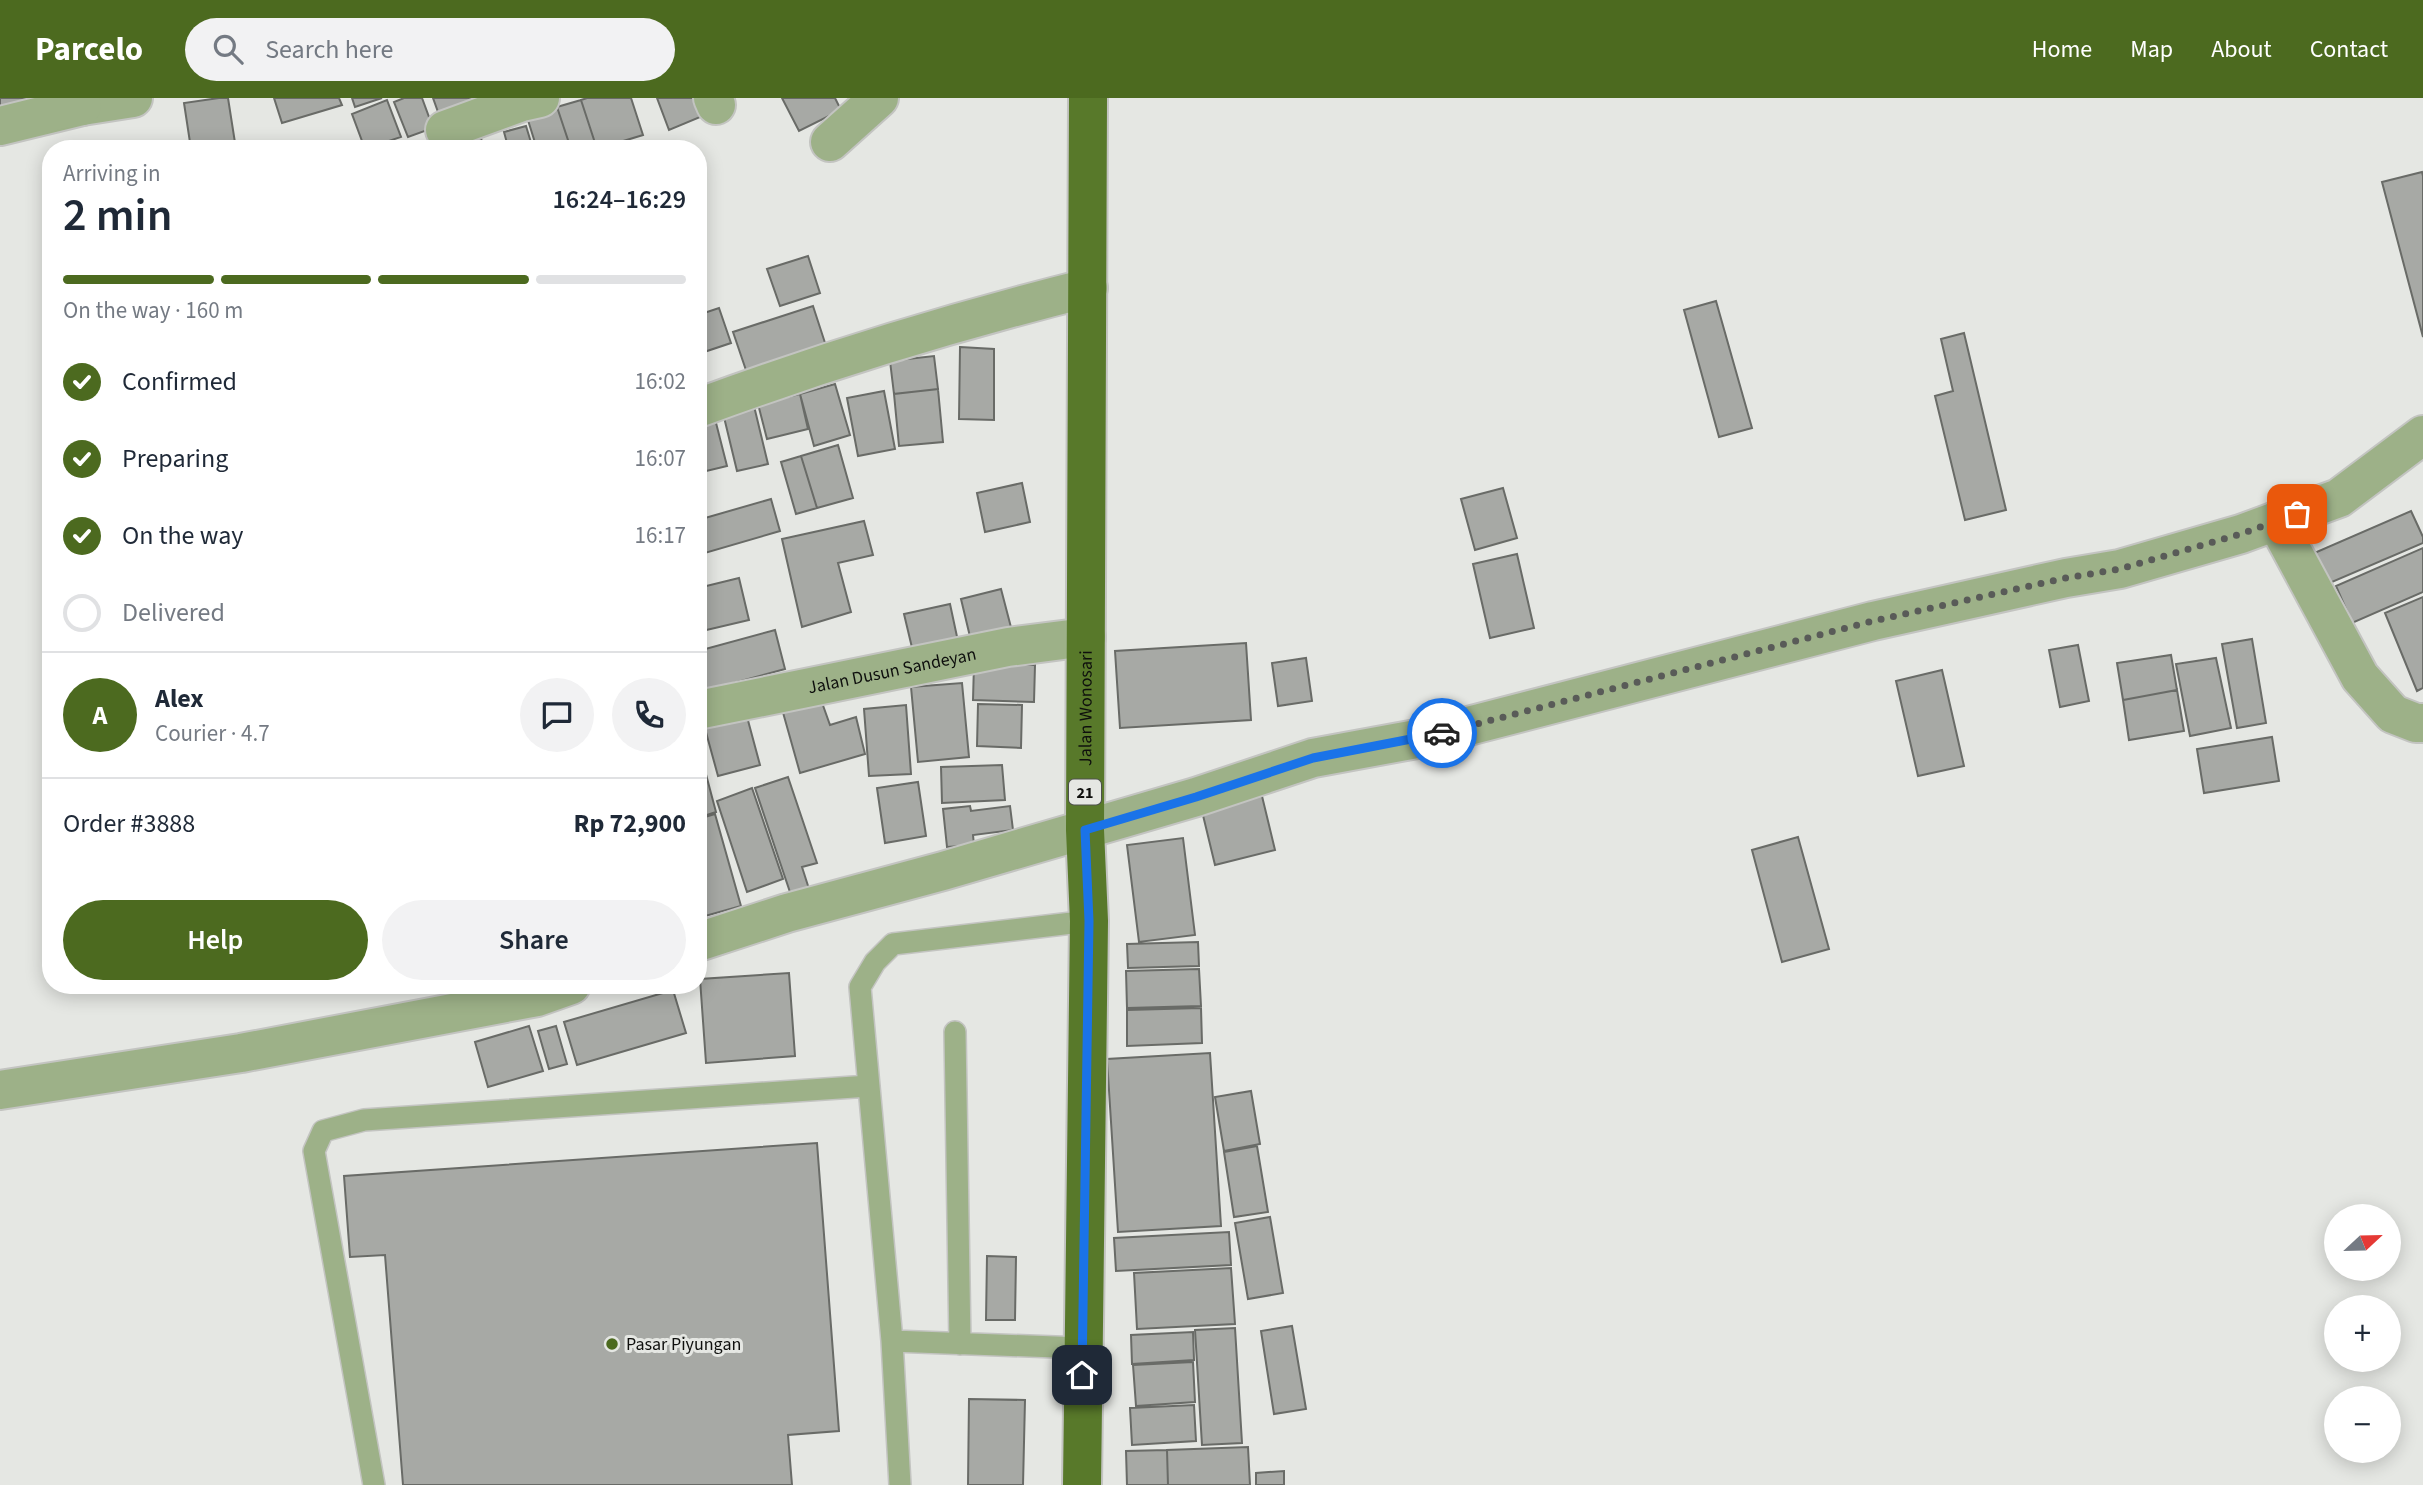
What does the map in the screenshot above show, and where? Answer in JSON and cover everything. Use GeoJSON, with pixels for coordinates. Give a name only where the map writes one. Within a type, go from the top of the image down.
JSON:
{"type":"FeatureCollection","features":[{"type":"Feature","properties":{"kind":"highway","name":"Jalan Wonosari"},"geometry":{"type":"LineString","coordinates":[[1082,1485],[1089,921],[1085,830],[1087,98]]}},
{"type":"Feature","properties":{"kind":"street"},"geometry":{"type":"LineString","coordinates":[[0,125],[80,102],[132,98]]}},
{"type":"Feature","properties":{"kind":"street"},"geometry":{"type":"LineString","coordinates":[[445,130],[540,98]]}},
{"type":"Feature","properties":{"kind":"street"},"geometry":{"type":"LineString","coordinates":[[830,142],[878,98]]}},
{"type":"Feature","properties":{"kind":"street"},"geometry":{"type":"LineString","coordinates":[[707,405],[772,380],[987,313],[1088,288]]}},
{"type":"Feature","properties":{"kind":"street"},"geometry":{"type":"LineString","coordinates":[[707,939],[787,913],[943,871],[1196,797],[1313,758],[1422,738],[1873,621],[2066,578],[2120,569],[2241,534],[2339,498],[2423,435]]}},
{"type":"Feature","properties":{"kind":"street"},"geometry":{"type":"LineString","coordinates":[[2276,521],[2360,677],[2393,714],[2423,723]]}},
{"type":"Feature","properties":{"kind":"street","name":"Jalan Dusun Sandeyan"},"geometry":{"type":"LineString","coordinates":[[707,708],[1009,647],[1086,637]]}},
{"type":"Feature","properties":{"kind":"street"},"geometry":{"type":"LineString","coordinates":[[0,1090],[254,1051],[546,994]]}},
{"type":"Feature","properties":{"kind":"lane"},"geometry":{"type":"LineString","coordinates":[[900,1485],[892,1341],[860,987],[875,962],[893,944],[1089,921]]}},
{"type":"Feature","properties":{"kind":"lane"},"geometry":{"type":"LineString","coordinates":[[955,1032],[960,1343]]}},
{"type":"Feature","properties":{"kind":"lane"},"geometry":{"type":"LineString","coordinates":[[374,1485],[314,1151],[323,1131],[364,1120],[869,1086]]}},
{"type":"Feature","properties":{"kind":"lane"},"geometry":{"type":"LineString","coordinates":[[892,1341],[1082,1348]]}},
{"type":"Feature","properties":{"kind":"building"},"geometry":{"type":"Polygon","coordinates":[[[0,98],[35,98],[0,107],[0,98]]]}},
{"type":"Feature","properties":{"kind":"building"},"geometry":{"type":"Polygon","coordinates":[[[228,98],[235,140],[190,140],[184,103],[228,98]]]}},
{"type":"Feature","properties":{"kind":"building"},"geometry":{"type":"Polygon","coordinates":[[[274,98],[339,98],[342,105],[282,123],[274,98]]]}},
{"type":"Feature","properties":{"kind":"building"},"geometry":{"type":"Polygon","coordinates":[[[352,98],[382,98],[355,107],[352,98]]]}},
{"type":"Feature","properties":{"kind":"building"},"geometry":{"type":"Polygon","coordinates":[[[404,98],[422,98],[433,128],[408,137],[394,102],[404,98]]]}},
{"type":"Feature","properties":{"kind":"building"},"geometry":{"type":"Polygon","coordinates":[[[433,98],[482,98],[443,126],[433,98]]]}},
{"type":"Feature","properties":{"kind":"building"},"geometry":{"type":"Polygon","coordinates":[[[631,98],[643,135],[627,140],[594,140],[581,100],[631,98]]]}},
{"type":"Feature","properties":{"kind":"building"},"geometry":{"type":"Polygon","coordinates":[[[657,98],[699,98],[705,115],[669,130],[657,98]]]}},
{"type":"Feature","properties":{"kind":"building"},"geometry":{"type":"Polygon","coordinates":[[[782,98],[835,98],[841,110],[799,131],[782,98]]]}},
{"type":"Feature","properties":{"kind":"building"},"geometry":{"type":"Polygon","coordinates":[[[387,100],[401,137],[392,140],[362,140],[352,114],[387,100]]]}},
{"type":"Feature","properties":{"kind":"building"},"geometry":{"type":"Polygon","coordinates":[[[581,100],[594,140],[568,140],[557,107],[581,100]]]}},
{"type":"Feature","properties":{"kind":"building"},"geometry":{"type":"Polygon","coordinates":[[[557,107],[568,140],[534,140],[527,117],[557,107]]]}},
{"type":"Feature","properties":{"kind":"building"},"geometry":{"type":"Polygon","coordinates":[[[526,126],[530,140],[506,140],[504,132],[526,126]]]}},
{"type":"Feature","properties":{"kind":"building"},"geometry":{"type":"Polygon","coordinates":[[[479,131],[482,140],[446,140],[479,131]]]}},
{"type":"Feature","properties":{"kind":"building"},"geometry":{"type":"Polygon","coordinates":[[[2422,172],[2423,176],[2423,337],[2382,182],[2422,172]]]}},
{"type":"Feature","properties":{"kind":"building"},"geometry":{"type":"Polygon","coordinates":[[[808,256],[820,293],[780,306],[767,269],[808,256]]]}},
{"type":"Feature","properties":{"kind":"building"},"geometry":{"type":"Polygon","coordinates":[[[1716,301],[1752,428],[1719,437],[1684,310],[1716,301]]]}},
{"type":"Feature","properties":{"kind":"building"},"geometry":{"type":"Polygon","coordinates":[[[813,306],[828,352],[749,379],[733,332],[813,306]]]}},
{"type":"Feature","properties":{"kind":"building"},"geometry":{"type":"Polygon","coordinates":[[[719,308],[731,343],[707,351],[707,312],[719,308]]]}},
{"type":"Feature","properties":{"kind":"building"},"geometry":{"type":"Polygon","coordinates":[[[1964,333],[2006,510],[1965,520],[1935,396],[1953,391],[1941,339],[1964,333]]]}},
{"type":"Feature","properties":{"kind":"building"},"geometry":{"type":"Polygon","coordinates":[[[960,347],[994,349],[994,420],[959,419],[960,347]]]}},
{"type":"Feature","properties":{"kind":"building"},"geometry":{"type":"Polygon","coordinates":[[[934,356],[938,389],[894,394],[890,361],[934,356]]]}},
{"type":"Feature","properties":{"kind":"building"},"geometry":{"type":"Polygon","coordinates":[[[835,384],[850,435],[814,446],[800,394],[835,384]]]}},
{"type":"Feature","properties":{"kind":"building"},"geometry":{"type":"Polygon","coordinates":[[[938,389],[943,442],[899,446],[894,394],[938,389]]]}},
{"type":"Feature","properties":{"kind":"building"},"geometry":{"type":"Polygon","coordinates":[[[884,391],[895,449],[858,456],[847,398],[884,391]]]}},
{"type":"Feature","properties":{"kind":"building"},"geometry":{"type":"Polygon","coordinates":[[[800,394],[808,429],[767,439],[758,404],[800,394]]]}},
{"type":"Feature","properties":{"kind":"building"},"geometry":{"type":"Polygon","coordinates":[[[754,406],[768,464],[737,471],[723,413],[754,406]]]}},
{"type":"Feature","properties":{"kind":"building"},"geometry":{"type":"Polygon","coordinates":[[[714,415],[727,466],[707,471],[707,417],[714,415]]]}},
{"type":"Feature","properties":{"kind":"building"},"geometry":{"type":"Polygon","coordinates":[[[838,445],[853,498],[817,508],[801,456],[838,445]]]}},
{"type":"Feature","properties":{"kind":"building"},"geometry":{"type":"Polygon","coordinates":[[[801,456],[817,508],[796,514],[781,462],[801,456]]]}},
{"type":"Feature","properties":{"kind":"building"},"geometry":{"type":"Polygon","coordinates":[[[1022,483],[1030,522],[985,532],[977,493],[1022,483]]]}},
{"type":"Feature","properties":{"kind":"building"},"geometry":{"type":"Polygon","coordinates":[[[1503,488],[1517,538],[1475,550],[1461,499],[1503,488]]]}},
{"type":"Feature","properties":{"kind":"building"},"geometry":{"type":"Polygon","coordinates":[[[771,499],[780,531],[707,552],[707,517],[771,499]]]}},
{"type":"Feature","properties":{"kind":"building"},"geometry":{"type":"Polygon","coordinates":[[[2411,511],[2423,537],[2423,543],[2325,585],[2312,554],[2411,511]]]}},
{"type":"Feature","properties":{"kind":"building"},"geometry":{"type":"Polygon","coordinates":[[[864,521],[873,555],[838,563],[851,612],[802,627],[782,539],[864,521]]]}},
{"type":"Feature","properties":{"kind":"building"},"geometry":{"type":"Polygon","coordinates":[[[2423,548],[2423,592],[2352,623],[2336,586],[2423,548]]]}},
{"type":"Feature","properties":{"kind":"building"},"geometry":{"type":"Polygon","coordinates":[[[1517,554],[1534,628],[1490,638],[1473,564],[1517,554]]]}},
{"type":"Feature","properties":{"kind":"building"},"geometry":{"type":"Polygon","coordinates":[[[739,578],[749,620],[707,630],[707,586],[739,578]]]}},
{"type":"Feature","properties":{"kind":"building"},"geometry":{"type":"Polygon","coordinates":[[[1001,589],[1013,635],[972,645],[961,599],[1001,589]]]}},
{"type":"Feature","properties":{"kind":"building"},"geometry":{"type":"Polygon","coordinates":[[[2423,597],[2423,688],[2417,691],[2385,613],[2423,597]]]}},
{"type":"Feature","properties":{"kind":"building"},"geometry":{"type":"Polygon","coordinates":[[[950,604],[959,646],[914,656],[904,614],[950,604]]]}},
{"type":"Feature","properties":{"kind":"building"},"geometry":{"type":"Polygon","coordinates":[[[775,630],[785,669],[707,690],[707,649],[775,630]]]}},
{"type":"Feature","properties":{"kind":"building"},"geometry":{"type":"Polygon","coordinates":[[[2252,639],[2266,723],[2237,728],[2222,644],[2252,639]]]}},
{"type":"Feature","properties":{"kind":"building"},"geometry":{"type":"Polygon","coordinates":[[[1246,643],[1251,720],[1120,728],[1115,651],[1246,643]]]}},
{"type":"Feature","properties":{"kind":"building"},"geometry":{"type":"Polygon","coordinates":[[[2078,645],[2089,701],[2060,707],[2049,650],[2078,645]]]}},
{"type":"Feature","properties":{"kind":"building"},"geometry":{"type":"Polygon","coordinates":[[[2171,655],[2177,690],[2123,700],[2117,663],[2171,655]]]}},
{"type":"Feature","properties":{"kind":"building"},"geometry":{"type":"Polygon","coordinates":[[[1306,658],[1312,701],[1278,706],[1272,663],[1306,658]]]}},
{"type":"Feature","properties":{"kind":"building"},"geometry":{"type":"Polygon","coordinates":[[[2216,658],[2231,728],[2190,736],[2176,664],[2216,658]]]}},
{"type":"Feature","properties":{"kind":"building"},"geometry":{"type":"Polygon","coordinates":[[[974,664],[1035,665],[1034,702],[973,700],[974,664]]]}},
{"type":"Feature","properties":{"kind":"building"},"geometry":{"type":"Polygon","coordinates":[[[1942,670],[1964,766],[1918,776],[1896,681],[1942,670]]]}},
{"type":"Feature","properties":{"kind":"building"},"geometry":{"type":"Polygon","coordinates":[[[962,683],[969,757],[918,762],[911,687],[962,683]]]}},
{"type":"Feature","properties":{"kind":"building"},"geometry":{"type":"Polygon","coordinates":[[[2177,690],[2184,731],[2129,740],[2123,700],[2177,690]]]}},
{"type":"Feature","properties":{"kind":"building"},"geometry":{"type":"Polygon","coordinates":[[[820,697],[830,725],[856,717],[865,754],[800,773],[782,709],[820,697]]]}},
{"type":"Feature","properties":{"kind":"building"},"geometry":{"type":"Polygon","coordinates":[[[978,704],[1022,705],[1021,748],[977,746],[978,704]]]}},
{"type":"Feature","properties":{"kind":"building"},"geometry":{"type":"Polygon","coordinates":[[[906,705],[911,774],[869,776],[864,709],[906,705]]]}},
{"type":"Feature","properties":{"kind":"building"},"geometry":{"type":"Polygon","coordinates":[[[746,713],[760,765],[718,776],[707,736],[707,724],[746,713]]]}},
{"type":"Feature","properties":{"kind":"building"},"geometry":{"type":"Polygon","coordinates":[[[2272,737],[2279,781],[2204,793],[2197,749],[2272,737]]]}},
{"type":"Feature","properties":{"kind":"building"},"geometry":{"type":"Polygon","coordinates":[[[1002,765],[1005,800],[942,803],[941,767],[1002,765]]]}},
{"type":"Feature","properties":{"kind":"building"},"geometry":{"type":"Polygon","coordinates":[[[788,777],[817,863],[802,867],[810,892],[792,898],[755,788],[788,777]]]}},
{"type":"Feature","properties":{"kind":"building"},"geometry":{"type":"Polygon","coordinates":[[[707,778],[716,812],[707,815],[707,778]]]}},
{"type":"Feature","properties":{"kind":"building"},"geometry":{"type":"Polygon","coordinates":[[[918,782],[926,836],[885,843],[877,788],[918,782]]]}},
{"type":"Feature","properties":{"kind":"building"},"geometry":{"type":"Polygon","coordinates":[[[752,788],[783,879],[747,892],[717,801],[752,788]]]}},
{"type":"Feature","properties":{"kind":"building"},"geometry":{"type":"Polygon","coordinates":[[[1261,792],[1275,850],[1215,865],[1201,807],[1261,792]]]}},
{"type":"Feature","properties":{"kind":"building"},"geometry":{"type":"Polygon","coordinates":[[[970,806],[971,811],[1010,806],[1013,830],[973,835],[974,845],[947,847],[943,809],[970,806]]]}},
{"type":"Feature","properties":{"kind":"building"},"geometry":{"type":"Polygon","coordinates":[[[715,814],[741,906],[707,915],[707,816],[715,814]]]}},
{"type":"Feature","properties":{"kind":"building"},"geometry":{"type":"Polygon","coordinates":[[[1798,837],[1829,949],[1782,962],[1752,850],[1798,837]]]}},
{"type":"Feature","properties":{"kind":"building"},"geometry":{"type":"Polygon","coordinates":[[[1183,838],[1195,935],[1139,942],[1127,845],[1183,838]]]}},
{"type":"Feature","properties":{"kind":"building"},"geometry":{"type":"Polygon","coordinates":[[[1198,942],[1199,966],[1128,968],[1127,944],[1198,942]]]}},
{"type":"Feature","properties":{"kind":"building"},"geometry":{"type":"Polygon","coordinates":[[[1199,969],[1201,1006],[1127,1008],[1126,971],[1199,969]]]}},
{"type":"Feature","properties":{"kind":"building"},"geometry":{"type":"Polygon","coordinates":[[[789,973],[795,1056],[706,1063],[701,994],[707,994],[707,979],[789,973]]]}},
{"type":"Feature","properties":{"kind":"building"},"geometry":{"type":"Polygon","coordinates":[[[659,994],[674,994],[686,1033],[577,1065],[564,1022],[659,994]]]}},
{"type":"Feature","properties":{"kind":"building"},"geometry":{"type":"Polygon","coordinates":[[[1201,1008],[1202,1043],[1127,1046],[1127,1010],[1201,1008]]]}},
{"type":"Feature","properties":{"kind":"building"},"geometry":{"type":"Polygon","coordinates":[[[529,1026],[543,1071],[488,1087],[475,1042],[529,1026]]]}},
{"type":"Feature","properties":{"kind":"building"},"geometry":{"type":"Polygon","coordinates":[[[556,1026],[567,1064],[549,1069],[538,1031],[556,1026]]]}},
{"type":"Feature","properties":{"kind":"building"},"geometry":{"type":"Polygon","coordinates":[[[1210,1053],[1221,1226],[1118,1232],[1107,1059],[1210,1053]]]}},
{"type":"Feature","properties":{"kind":"building"},"geometry":{"type":"Polygon","coordinates":[[[1251,1091],[1260,1144],[1224,1151],[1215,1097],[1251,1091]]]}},
{"type":"Feature","properties":{"kind":"building","name":"Pasar Piyungan"},"geometry":{"type":"Polygon","coordinates":[[[817,1143],[839,1431],[788,1435],[792,1485],[403,1485],[385,1255],[350,1257],[344,1176],[817,1143]]]}},
{"type":"Feature","properties":{"kind":"building"},"geometry":{"type":"Polygon","coordinates":[[[1257,1146],[1268,1212],[1234,1217],[1224,1152],[1257,1146]]]}},
{"type":"Feature","properties":{"kind":"building"},"geometry":{"type":"Polygon","coordinates":[[[1270,1217],[1283,1293],[1248,1299],[1235,1223],[1270,1217]]]}},
{"type":"Feature","properties":{"kind":"building"},"geometry":{"type":"Polygon","coordinates":[[[1229,1232],[1231,1265],[1116,1271],[1114,1238],[1229,1232]]]}},
{"type":"Feature","properties":{"kind":"building"},"geometry":{"type":"Polygon","coordinates":[[[987,1256],[1016,1257],[1015,1320],[986,1320],[987,1256]]]}},
{"type":"Feature","properties":{"kind":"building"},"geometry":{"type":"Polygon","coordinates":[[[1231,1268],[1235,1324],[1137,1329],[1134,1273],[1231,1268]]]}},
{"type":"Feature","properties":{"kind":"building"},"geometry":{"type":"Polygon","coordinates":[[[1292,1326],[1306,1409],[1274,1414],[1261,1331],[1292,1326]]]}},
{"type":"Feature","properties":{"kind":"building"},"geometry":{"type":"Polygon","coordinates":[[[1235,1328],[1242,1443],[1202,1445],[1195,1330],[1235,1328]]]}},
{"type":"Feature","properties":{"kind":"building"},"geometry":{"type":"Polygon","coordinates":[[[1193,1332],[1194,1360],[1132,1364],[1131,1335],[1193,1332]]]}},
{"type":"Feature","properties":{"kind":"building"},"geometry":{"type":"Polygon","coordinates":[[[1193,1362],[1195,1402],[1136,1406],[1133,1365],[1193,1362]]]}},
{"type":"Feature","properties":{"kind":"building"},"geometry":{"type":"Polygon","coordinates":[[[969,1399],[1025,1400],[1023,1485],[968,1485],[969,1399]]]}},
{"type":"Feature","properties":{"kind":"building"},"geometry":{"type":"Polygon","coordinates":[[[1194,1405],[1196,1441],[1132,1445],[1130,1408],[1194,1405]]]}},
{"type":"Feature","properties":{"kind":"building"},"geometry":{"type":"Polygon","coordinates":[[[1248,1447],[1250,1485],[1168,1485],[1167,1450],[1248,1447]]]}},
{"type":"Feature","properties":{"kind":"building"},"geometry":{"type":"Polygon","coordinates":[[[1167,1450],[1168,1485],[1127,1485],[1126,1451],[1167,1450]]]}},
{"type":"Feature","properties":{"kind":"building"},"geometry":{"type":"Polygon","coordinates":[[[1284,1471],[1284,1485],[1256,1485],[1256,1473],[1284,1471]]]}},
{"type":"Feature","properties":{"kind":"way so far"},"geometry":{"type":"LineString","coordinates":[[1442,733],[1873,621],[2066,578],[2120,569],[2241,534],[2297,514]]}},
{"type":"Feature","properties":{"kind":"place","name":"Pasar Piyungan"},"geometry":{"type":"Point","coordinates":[612,1344]}},
{"type":"Feature","properties":{"kind":"route"},"geometry":{"type":"LineString","coordinates":[[1082,1375],[1089,921],[1085,830],[1313,758],[1442,733]]}}]}
